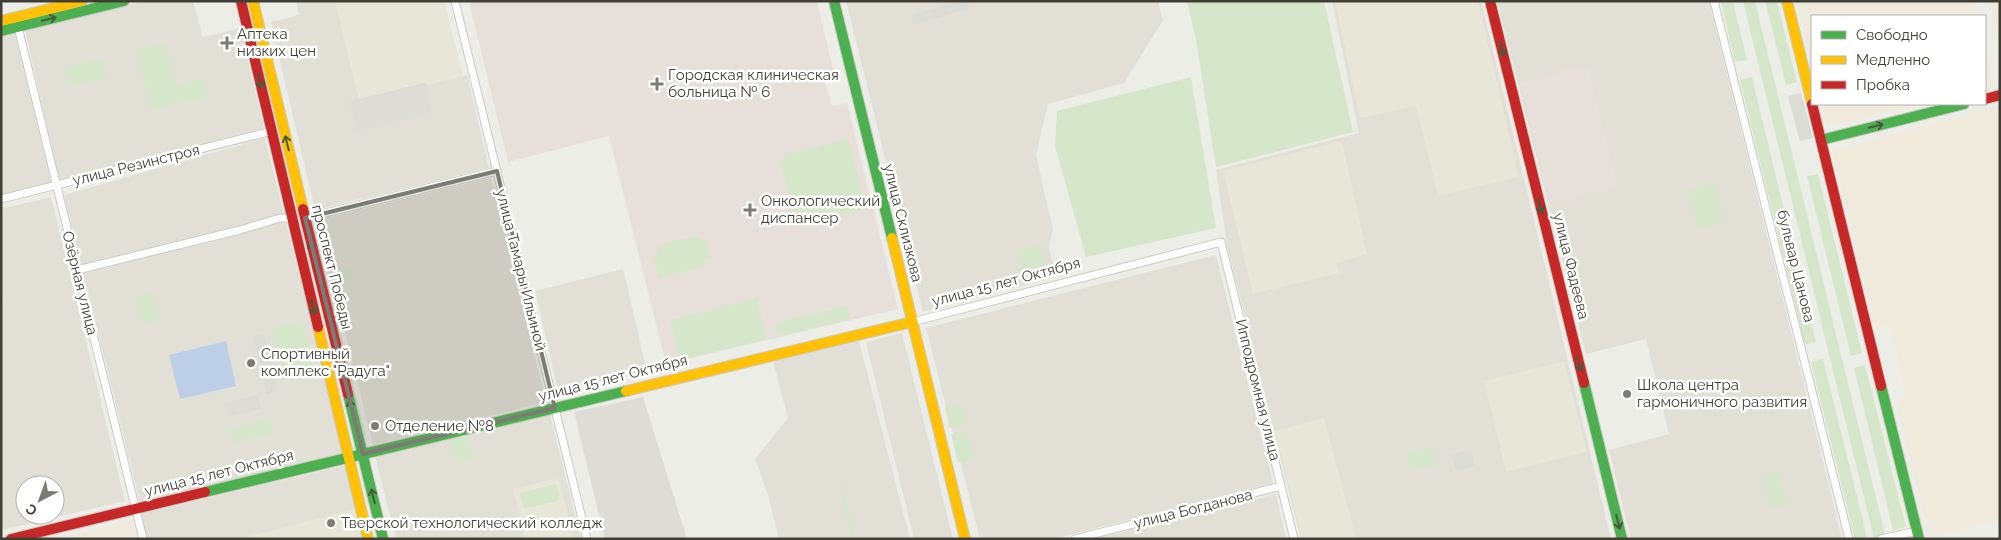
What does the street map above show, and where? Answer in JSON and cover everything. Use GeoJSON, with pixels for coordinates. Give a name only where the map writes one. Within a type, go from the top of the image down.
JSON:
{"type":"FeatureCollection","features":[{"type":"Feature","properties":{"kind":"street"},"geometry":{"type":"LineString","coordinates":[[1,21],[82,1]]}},
{"type":"Feature","properties":{"kind":"street"},"geometry":{"type":"LineString","coordinates":[[1,31],[124,1]]}},
{"type":"Feature","properties":{"kind":"street"},"geometry":{"type":"LineString","coordinates":[[232,1],[244,16]]}},
{"type":"Feature","properties":{"kind":"street","name":"проспект Победы"},"geometry":{"type":"LineString","coordinates":[[240,1],[368,539]]}},
{"type":"Feature","properties":{"kind":"street","name":"проспект Победы"},"geometry":{"type":"LineString","coordinates":[[253,1],[383,539]]}},
{"type":"Feature","properties":{"kind":"street"},"geometry":{"type":"LineString","coordinates":[[256,12],[258,1]]}},
{"type":"Feature","properties":{"kind":"street","name":"улица Тамары Ильиной"},"geometry":{"type":"LineString","coordinates":[[455,1],[587,539]]}},
{"type":"Feature","properties":{"kind":"street","name":"улица Склизкова"},"geometry":{"type":"LineString","coordinates":[[834,1],[965,539]]}},
{"type":"Feature","properties":{"kind":"street","name":"улица Фадеева"},"geometry":{"type":"LineString","coordinates":[[1490,1],[1622,539]]}},
{"type":"Feature","properties":{"kind":"street","name":"бульвар Цанова"},"geometry":{"type":"LineString","coordinates":[[1714,1],[1849,539]]}},
{"type":"Feature","properties":{"kind":"street"},"geometry":{"type":"LineString","coordinates":[[1787,1],[1811,99]]}},
{"type":"Feature","properties":{"kind":"street","name":"Озёрная улица"},"geometry":{"type":"LineString","coordinates":[[18,27],[143,539]]}},
{"type":"Feature","properties":{"kind":"street"},"geometry":{"type":"LineString","coordinates":[[1986,99],[2000,95]]}},
{"type":"Feature","properties":{"kind":"street"},"geometry":{"type":"LineString","coordinates":[[1812,105],[1918,535],[1881,539]]}},
{"type":"Feature","properties":{"kind":"street"},"geometry":{"type":"LineString","coordinates":[[1821,140],[1960,105]]}},
{"type":"Feature","properties":{"kind":"street","name":"улица Резинстроя"},"geometry":{"type":"LineString","coordinates":[[1,199],[272,131]]}},
{"type":"Feature","properties":{"kind":"street"},"geometry":{"type":"LineString","coordinates":[[305,218],[497,171]]}},
{"type":"Feature","properties":{"kind":"street"},"geometry":{"type":"LineString","coordinates":[[77,270],[240,230],[280,218],[292,218]]}},
{"type":"Feature","properties":{"kind":"street","name":"улица 15 лет Октября"},"geometry":{"type":"LineString","coordinates":[[11,539],[912,322],[1221,242]]}},
{"type":"Feature","properties":{"kind":"street","name":"Ипподромная улица"},"geometry":{"type":"LineString","coordinates":[[1221,242],[1294,539]]}},
{"type":"Feature","properties":{"kind":"street","name":"улица Богданова"},"geometry":{"type":"LineString","coordinates":[[1075,539],[1281,486]]}},
{"type":"Feature","properties":{"kind":"highlighted area"},"geometry":{"type":"Polygon","coordinates":[[[497,171],[555,408],[363,454],[305,218],[497,171]]]}},
{"type":"Feature","properties":{"kind":"shaded area"},"geometry":{"type":"Polygon","coordinates":[[[145,1],[193,1],[203,37],[240,28],[264,128],[60,184],[25,30],[145,1]]]}},
{"type":"Feature","properties":{"kind":"shaded area"},"geometry":{"type":"Polygon","coordinates":[[[296,1],[335,1],[359,99],[350,101],[433,113],[426,85],[467,75],[489,168],[315,210],[271,22],[299,15],[296,1]]]}},
{"type":"Feature","properties":{"kind":"shaded area"},"geometry":{"type":"Polygon","coordinates":[[[335,1],[444,1],[463,76],[426,85],[425,82],[359,99],[335,1]]]}},
{"type":"Feature","properties":{"kind":"shaded area"},"geometry":{"type":"Polygon","coordinates":[[[469,1],[817,1],[835,78],[825,81],[832,106],[847,103],[898,309],[666,364],[609,136],[508,162],[469,1]]]}},
{"type":"Feature","properties":{"kind":"shaded area"},"geometry":{"type":"Polygon","coordinates":[[[846,1],[1158,1],[1163,20],[1124,83],[1048,104],[1036,155],[1053,230],[1049,247],[1056,277],[923,312],[846,1]]]}},
{"type":"Feature","properties":{"kind":"shaded area"},"geometry":{"type":"Polygon","coordinates":[[[967,1],[969,9],[913,24],[911,15],[967,1]]]}},
{"type":"Feature","properties":{"kind":"shaded area"},"geometry":{"type":"Polygon","coordinates":[[[1332,1],[1481,1],[1611,539],[1301,539],[1227,245],[1216,170],[1359,133],[1332,1]]]}},
{"type":"Feature","properties":{"kind":"shaded area"},"geometry":{"type":"Polygon","coordinates":[[[1335,1],[1478,1],[1519,177],[1438,196],[1416,106],[1360,118],[1335,1]]]}},
{"type":"Feature","properties":{"kind":"shaded area"},"geometry":{"type":"Polygon","coordinates":[[[1497,1],[1709,1],[1842,539],[1631,539],[1609,450],[1669,434],[1646,339],[1586,354],[1497,1]]]}},
{"type":"Feature","properties":{"kind":"shaded area"},"geometry":{"type":"Polygon","coordinates":[[[1796,1],[1973,1],[1977,15],[1811,15],[1811,63],[1796,1]]]}},
{"type":"Feature","properties":{"kind":"shaded area"},"geometry":{"type":"Polygon","coordinates":[[[1990,1],[2000,1],[2000,42],[1990,1]]]}},
{"type":"Feature","properties":{"kind":"shaded area"},"geometry":{"type":"Polygon","coordinates":[[[15,34],[51,182],[1,194],[1,37],[15,34]]]}},
{"type":"Feature","properties":{"kind":"shaded area"},"geometry":{"type":"Polygon","coordinates":[[[1986,52],[1994,86],[1986,88],[1986,52]]]}},
{"type":"Feature","properties":{"kind":"shaded area"},"geometry":{"type":"Polygon","coordinates":[[[1587,65],[1618,187],[1549,204],[1520,82],[1587,65]]]}},
{"type":"Feature","properties":{"kind":"shaded area"},"geometry":{"type":"Polygon","coordinates":[[[426,82],[433,113],[357,132],[350,101],[426,82]]]}},
{"type":"Feature","properties":{"kind":"shaded area"},"geometry":{"type":"Polygon","coordinates":[[[1801,93],[1813,138],[1800,141],[1788,96],[1801,93]]]}},
{"type":"Feature","properties":{"kind":"shaded area"},"geometry":{"type":"Polygon","coordinates":[[[1821,105],[1916,105],[1827,127],[1821,105]]]}},
{"type":"Feature","properties":{"kind":"shaded area"},"geometry":{"type":"Polygon","coordinates":[[[2000,105],[2000,520],[1929,536],[1897,408],[1905,391],[1890,326],[1875,329],[1832,151],[2000,105]]]}},
{"type":"Feature","properties":{"kind":"shaded area"},"geometry":{"type":"Polygon","coordinates":[[[265,138],[344,455],[140,502],[64,195],[265,138]]]}},
{"type":"Feature","properties":{"kind":"shaded area"},"geometry":{"type":"Polygon","coordinates":[[[1342,141],[1367,254],[1337,263],[1339,273],[1253,294],[1223,171],[1342,141]]]}},
{"type":"Feature","properties":{"kind":"shaded area"},"geometry":{"type":"Polygon","coordinates":[[[491,178],[546,402],[373,445],[317,220],[491,178]]]}},
{"type":"Feature","properties":{"kind":"shaded area"},"geometry":{"type":"Polygon","coordinates":[[[51,197],[125,501],[65,515],[65,475],[15,475],[15,525],[22,525],[1,530],[1,298],[3,298],[1,291],[1,209],[51,197]]]}},
{"type":"Feature","properties":{"kind":"shaded area"},"geometry":{"type":"Polygon","coordinates":[[[1216,255],[1273,483],[1053,539],[980,539],[926,328],[1216,255]]]}},
{"type":"Feature","properties":{"kind":"shaded area"},"geometry":{"type":"Polygon","coordinates":[[[623,269],[647,371],[558,391],[535,291],[623,269]]]}},
{"type":"Feature","properties":{"kind":"shaded area"},"geometry":{"type":"Polygon","coordinates":[[[902,333],[953,539],[914,539],[866,342],[902,333]]]}},
{"type":"Feature","properties":{"kind":"shaded area"},"geometry":{"type":"Polygon","coordinates":[[[264,334],[278,391],[267,394],[253,336],[264,334]]]}},
{"type":"Feature","properties":{"kind":"shaded area"},"geometry":{"type":"Polygon","coordinates":[[[859,341],[910,539],[779,539],[768,495],[755,459],[788,418],[773,361],[859,341]]]}},
{"type":"Feature","properties":{"kind":"shaded area"},"geometry":{"type":"Polygon","coordinates":[[[1564,361],[1587,452],[1506,472],[1484,381],[1564,361]]]}},
{"type":"Feature","properties":{"kind":"shaded area"},"geometry":{"type":"Polygon","coordinates":[[[258,395],[261,409],[228,417],[224,403],[258,395]]]}},
{"type":"Feature","properties":{"kind":"shaded area"},"geometry":{"type":"Polygon","coordinates":[[[643,397],[687,539],[605,539],[574,412],[643,397]]]}},
{"type":"Feature","properties":{"kind":"shaded area"},"geometry":{"type":"Polygon","coordinates":[[[550,414],[581,539],[396,539],[375,456],[550,414]]]}},
{"type":"Feature","properties":{"kind":"shaded area"},"geometry":{"type":"Polygon","coordinates":[[[1324,418],[1356,538],[1302,539],[1275,431],[1324,418]]]}},
{"type":"Feature","properties":{"kind":"shaded area"},"geometry":{"type":"Polygon","coordinates":[[[1471,449],[1475,466],[1456,471],[1451,454],[1471,449]]]}},
{"type":"Feature","properties":{"kind":"shaded area"},"geometry":{"type":"Polygon","coordinates":[[[347,465],[358,508],[244,539],[146,539],[140,514],[347,465]]]}},
{"type":"Feature","properties":{"kind":"shaded area"},"geometry":{"type":"Polygon","coordinates":[[[559,478],[574,539],[525,539],[513,489],[559,478]]]}},
{"type":"Feature","properties":{"kind":"shaded area"},"geometry":{"type":"Polygon","coordinates":[[[1276,494],[1286,539],[1094,539],[1276,494]]]}},
{"type":"Feature","properties":{"kind":"shaded area","name":"Тверской технологический колледж"},"geometry":{"type":"Polygon","coordinates":[[[358,508],[365,539],[244,539],[244,538],[358,508]]]}},
{"type":"Feature","properties":{"kind":"shaded area"},"geometry":{"type":"Polygon","coordinates":[[[134,520],[139,539],[57,539],[134,520]]]}},
{"type":"Feature","properties":{"kind":"green space"},"geometry":{"type":"Polygon","coordinates":[[[1187,1],[1324,1],[1353,132],[1216,167],[1196,40],[1187,1]]]}},
{"type":"Feature","properties":{"kind":"green space"},"geometry":{"type":"Polygon","coordinates":[[[1721,1],[1733,1],[1747,60],[1735,62],[1721,1]]]}},
{"type":"Feature","properties":{"kind":"green space"},"geometry":{"type":"Polygon","coordinates":[[[1743,1],[1755,1],[1886,539],[1874,539],[1743,1]]]}},
{"type":"Feature","properties":{"kind":"green space"},"geometry":{"type":"Polygon","coordinates":[[[1765,1],[1777,1],[1797,82],[1786,85],[1765,1]]]}},
{"type":"Feature","properties":{"kind":"green space"},"geometry":{"type":"Polygon","coordinates":[[[165,43],[175,85],[204,79],[209,96],[151,110],[137,50],[165,43]]]}},
{"type":"Feature","properties":{"kind":"green space"},"geometry":{"type":"Polygon","coordinates":[[[102,59],[107,78],[71,86],[66,67],[102,59]]]}},
{"type":"Feature","properties":{"kind":"green space"},"geometry":{"type":"Polygon","coordinates":[[[1191,77],[1216,228],[1086,257],[1055,146],[1057,111],[1191,77]]]}},
{"type":"Feature","properties":{"kind":"green space"},"geometry":{"type":"Polygon","coordinates":[[[1752,77],[1816,342],[1805,344],[1740,80],[1752,77]]]}},
{"type":"Feature","properties":{"kind":"green space"},"geometry":{"type":"Polygon","coordinates":[[[848,139],[866,209],[797,227],[780,162],[785,155],[848,139]]]}},
{"type":"Feature","properties":{"kind":"green space"},"geometry":{"type":"Polygon","coordinates":[[[1818,174],[1862,353],[1851,356],[1807,176],[1818,174]]]}},
{"type":"Feature","properties":{"kind":"green space"},"geometry":{"type":"Polygon","coordinates":[[[1714,182],[1724,222],[1699,229],[1688,189],[1714,182]]]}},
{"type":"Feature","properties":{"kind":"green space"},"geometry":{"type":"Polygon","coordinates":[[[697,236],[702,240],[705,239],[711,257],[704,259],[705,264],[702,267],[659,278],[653,257],[663,244],[697,236]]]}},
{"type":"Feature","properties":{"kind":"green space"},"geometry":{"type":"Polygon","coordinates":[[[1040,244],[1046,269],[1022,275],[1016,250],[1040,244]]]}},
{"type":"Feature","properties":{"kind":"green space"},"geometry":{"type":"Polygon","coordinates":[[[352,269],[355,281],[342,284],[339,272],[352,269]]]}},
{"type":"Feature","properties":{"kind":"green space"},"geometry":{"type":"Polygon","coordinates":[[[151,292],[159,319],[143,323],[136,296],[151,292]]]}},
{"type":"Feature","properties":{"kind":"green space"},"geometry":{"type":"Polygon","coordinates":[[[757,298],[766,339],[680,360],[670,320],[757,298]]]}},
{"type":"Feature","properties":{"kind":"green space"},"geometry":{"type":"Polygon","coordinates":[[[333,302],[349,367],[346,368],[329,303],[333,302]]]}},
{"type":"Feature","properties":{"kind":"green space"},"geometry":{"type":"Polygon","coordinates":[[[847,306],[850,319],[777,336],[776,326],[782,321],[847,306]]]}},
{"type":"Feature","properties":{"kind":"green space"},"geometry":{"type":"Polygon","coordinates":[[[302,321],[314,367],[283,375],[271,328],[302,321]]]}},
{"type":"Feature","properties":{"kind":"green space"},"geometry":{"type":"Polygon","coordinates":[[[1823,359],[1867,537],[1855,539],[1811,362],[1823,359]]]}},
{"type":"Feature","properties":{"kind":"green space"},"geometry":{"type":"Polygon","coordinates":[[[1865,365],[1906,527],[1893,530],[1854,368],[1865,365]]]}},
{"type":"Feature","properties":{"kind":"green space"},"geometry":{"type":"Polygon","coordinates":[[[375,369],[378,381],[365,385],[362,373],[375,369]]]}},
{"type":"Feature","properties":{"kind":"green space"},"geometry":{"type":"Polygon","coordinates":[[[351,375],[366,436],[362,437],[347,376],[351,375]]]}},
{"type":"Feature","properties":{"kind":"green space"},"geometry":{"type":"Polygon","coordinates":[[[961,404],[966,424],[950,428],[945,408],[961,404]]]}},
{"type":"Feature","properties":{"kind":"green space"},"geometry":{"type":"Polygon","coordinates":[[[269,418],[273,433],[234,443],[230,429],[269,418]]]}},
{"type":"Feature","properties":{"kind":"green space"},"geometry":{"type":"Polygon","coordinates":[[[967,431],[974,460],[958,463],[951,434],[967,431]]]}},
{"type":"Feature","properties":{"kind":"green space"},"geometry":{"type":"Polygon","coordinates":[[[468,436],[474,458],[456,463],[450,441],[468,436]]]}},
{"type":"Feature","properties":{"kind":"green space"},"geometry":{"type":"Polygon","coordinates":[[[1432,447],[1436,465],[1411,470],[1407,452],[1432,447]]]}},
{"type":"Feature","properties":{"kind":"green space"},"geometry":{"type":"Polygon","coordinates":[[[1779,471],[1787,504],[1770,508],[1762,475],[1779,471]]]}},
{"type":"Feature","properties":{"kind":"green space"},"geometry":{"type":"Polygon","coordinates":[[[841,482],[855,533],[851,534],[838,483],[841,482]]]}},
{"type":"Feature","properties":{"kind":"green space"},"geometry":{"type":"Polygon","coordinates":[[[556,484],[560,500],[524,509],[520,493],[556,484]]]}},
{"type":"Feature","properties":{"kind":"water"},"geometry":{"type":"Polygon","coordinates":[[[226,341],[236,386],[180,399],[169,355],[226,341]]]}},
{"type":"Feature","properties":{"kind":"traffic: fast"},"geometry":{"type":"LineString","coordinates":[[1,31],[124,1]]}},
{"type":"Feature","properties":{"kind":"traffic: fast"},"geometry":{"type":"LineString","coordinates":[[834,1],[892,238]]}},
{"type":"Feature","properties":{"kind":"traffic: fast"},"geometry":{"type":"LineString","coordinates":[[1821,140],[1960,105]]}},
{"type":"Feature","properties":{"kind":"traffic: fast"},"geometry":{"type":"LineString","coordinates":[[1584,383],[1622,539]]}},
{"type":"Feature","properties":{"kind":"traffic: fast"},"geometry":{"type":"LineString","coordinates":[[1881,386],[1919,539]]}},
{"type":"Feature","properties":{"kind":"traffic: fast"},"geometry":{"type":"LineString","coordinates":[[205,492],[626,391]]}},
{"type":"Feature","properties":{"kind":"traffic: fast"},"geometry":{"type":"LineString","coordinates":[[348,394],[383,539]]}},
{"type":"Feature","properties":{"kind":"traffic: slow"},"geometry":{"type":"LineString","coordinates":[[1,21],[82,1]]}},
{"type":"Feature","properties":{"kind":"traffic: slow"},"geometry":{"type":"LineString","coordinates":[[253,1],[303,209]]}},
{"type":"Feature","properties":{"kind":"traffic: slow"},"geometry":{"type":"LineString","coordinates":[[1787,1],[1811,99]]}},
{"type":"Feature","properties":{"kind":"traffic: slow"},"geometry":{"type":"LineString","coordinates":[[892,238],[965,539]]}},
{"type":"Feature","properties":{"kind":"traffic: slow"},"geometry":{"type":"LineString","coordinates":[[626,391],[912,322]]}},
{"type":"Feature","properties":{"kind":"traffic: slow"},"geometry":{"type":"LineString","coordinates":[[318,327],[368,539]]}},
{"type":"Feature","properties":{"kind":"traffic: jam"},"geometry":{"type":"LineString","coordinates":[[241,1],[318,327]]}},
{"type":"Feature","properties":{"kind":"traffic: jam"},"geometry":{"type":"LineString","coordinates":[[1490,1],[1584,383]]}},
{"type":"Feature","properties":{"kind":"traffic: jam"},"geometry":{"type":"LineString","coordinates":[[1986,99],[2000,95]]}},
{"type":"Feature","properties":{"kind":"traffic: jam"},"geometry":{"type":"LineString","coordinates":[[1812,105],[1881,386]]}},
{"type":"Feature","properties":{"kind":"traffic: jam"},"geometry":{"type":"LineString","coordinates":[[303,209],[348,394]]}},
{"type":"Feature","properties":{"kind":"traffic: jam"},"geometry":{"type":"LineString","coordinates":[[11,539],[205,492]]}},
{"type":"Feature","properties":{"kind":"place","name":"Аптека низких цен"},"geometry":{"type":"Point","coordinates":[227,43]}},
{"type":"Feature","properties":{"kind":"place","name":"Городская клиническая больница № 6"},"geometry":{"type":"Point","coordinates":[657,84]}},
{"type":"Feature","properties":{"kind":"place","name":"Онкологический диспансер"},"geometry":{"type":"Point","coordinates":[750,210]}},
{"type":"Feature","properties":{"kind":"place","name":"Спортивный комплекс \"Радуга\""},"geometry":{"type":"Point","coordinates":[251,363]}},
{"type":"Feature","properties":{"kind":"place","name":"Школа центра гармоничного развития"},"geometry":{"type":"Point","coordinates":[1627,394]}},
{"type":"Feature","properties":{"kind":"place","name":"Отделение №8"},"geometry":{"type":"Point","coordinates":[375,426]}},
{"type":"Feature","properties":{"kind":"place","name":"Тверской технологический колледж"},"geometry":{"type":"Point","coordinates":[331,523]}}]}
